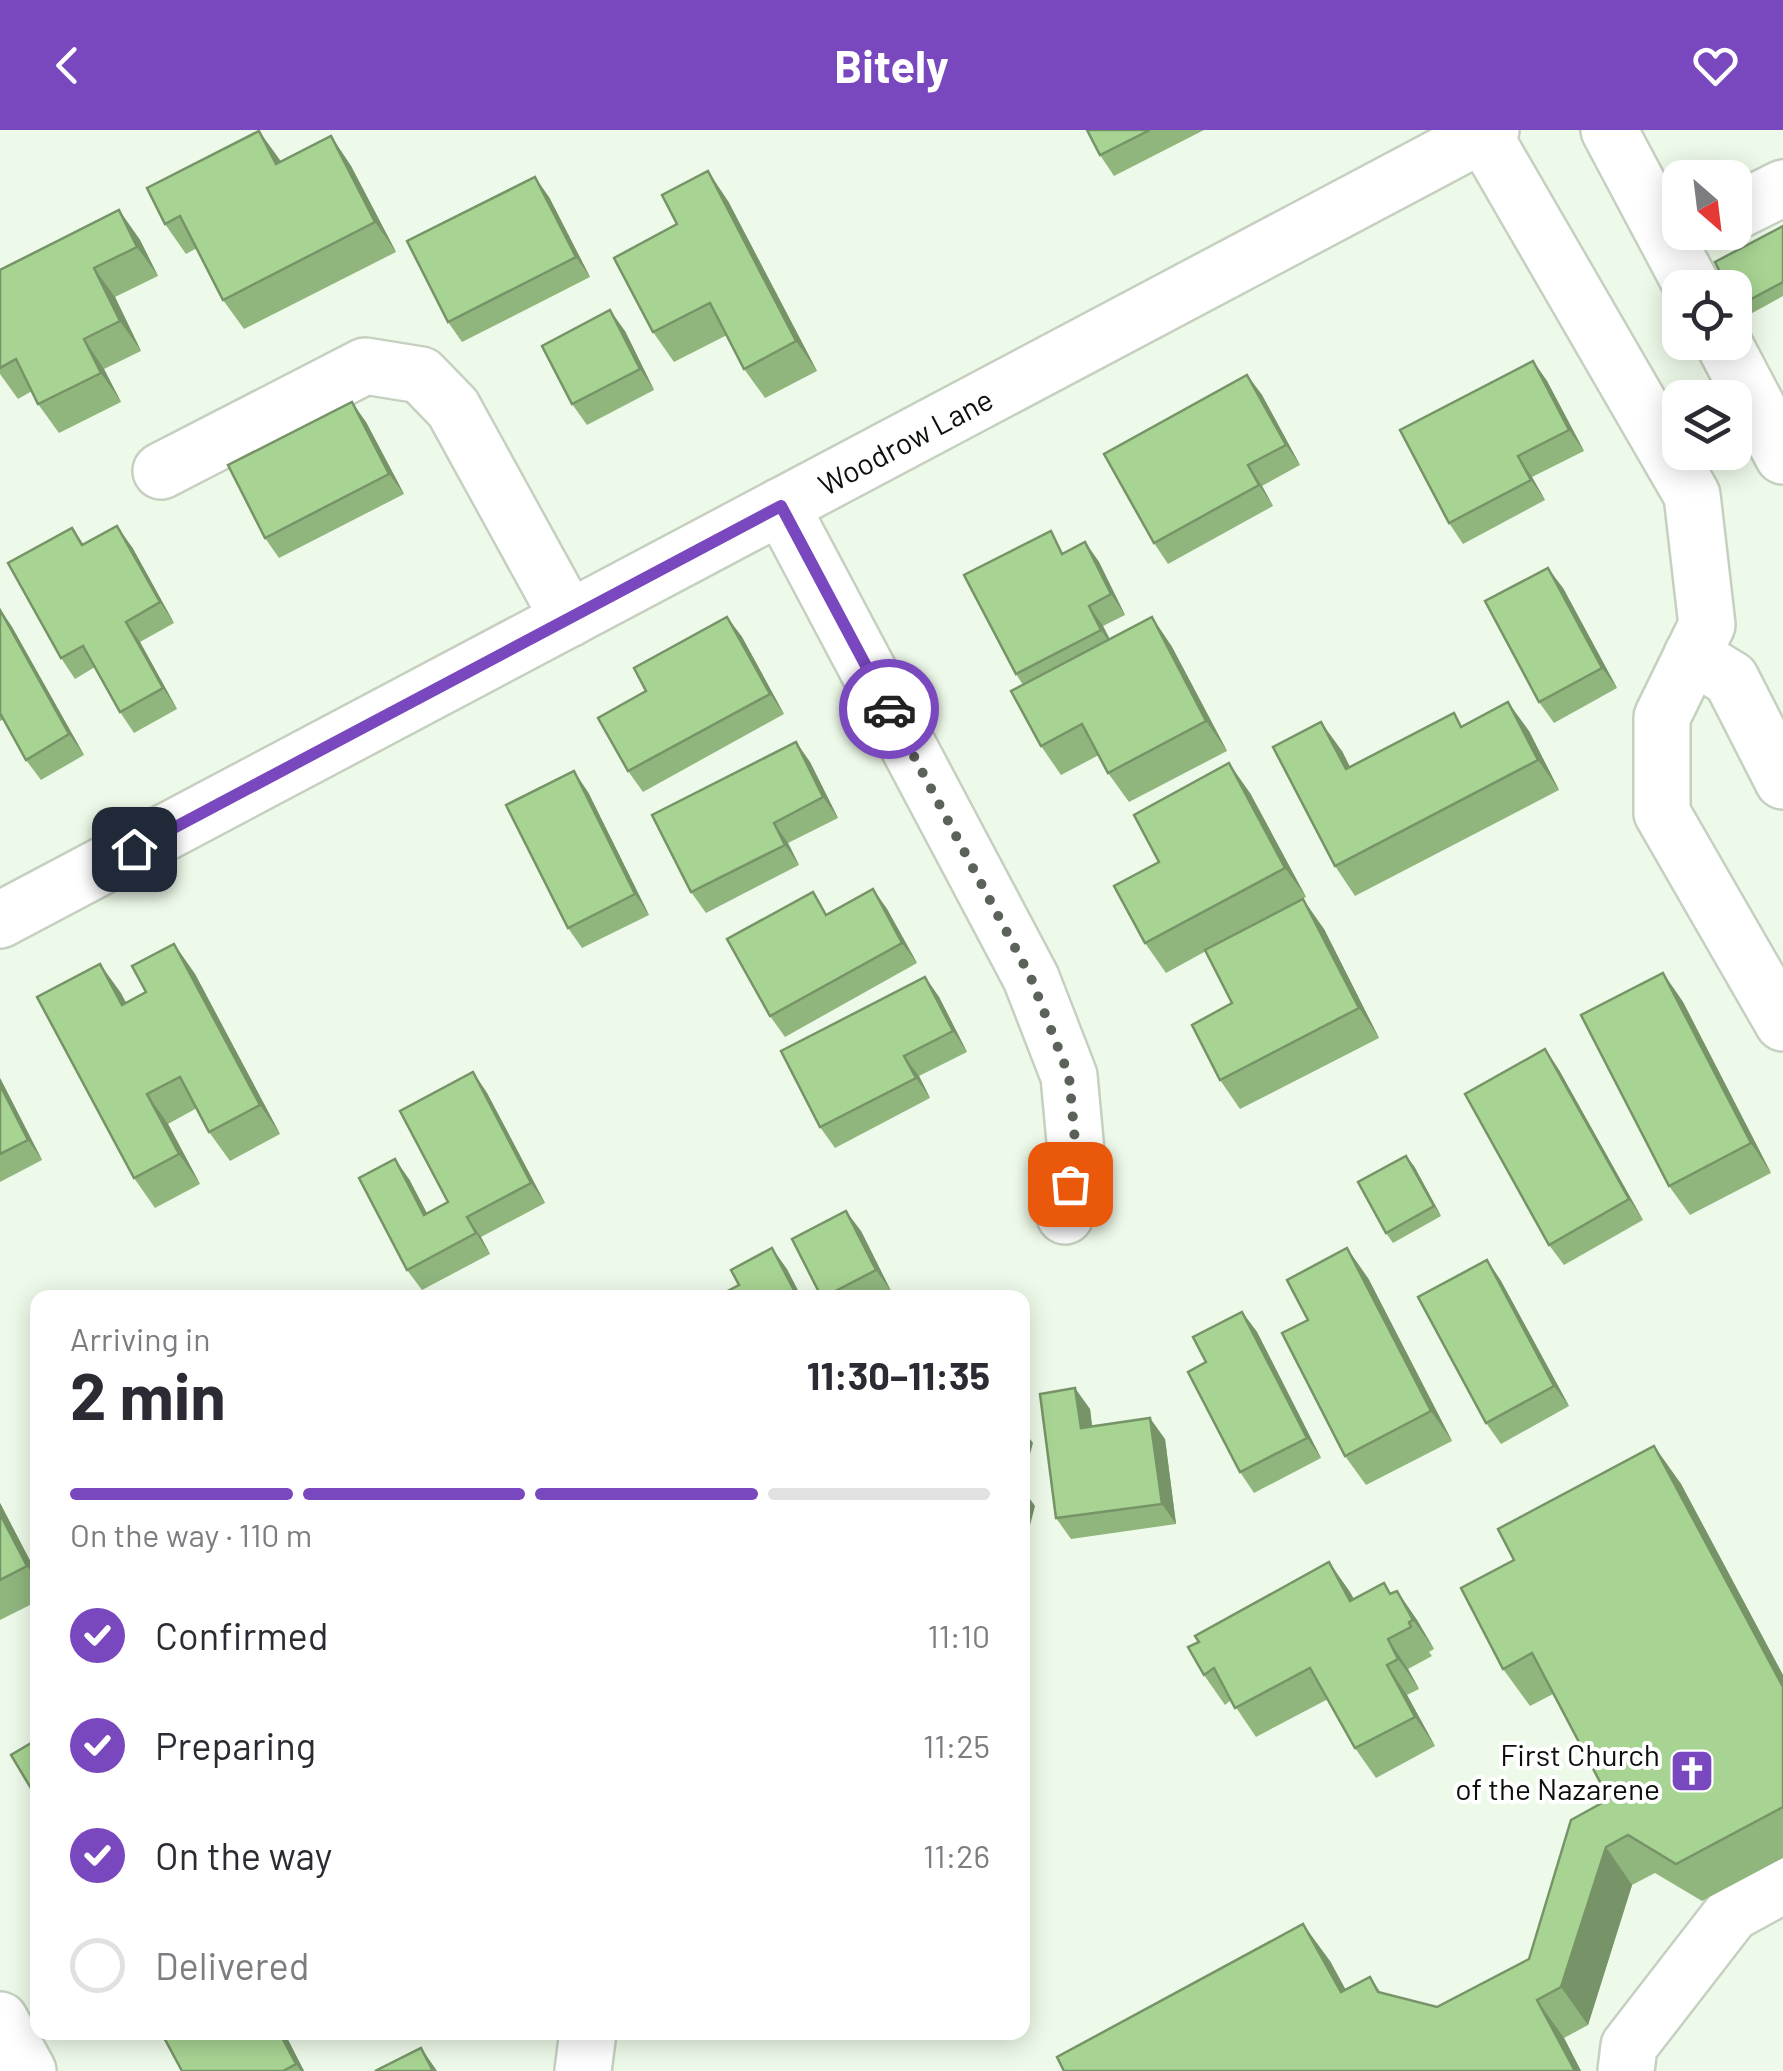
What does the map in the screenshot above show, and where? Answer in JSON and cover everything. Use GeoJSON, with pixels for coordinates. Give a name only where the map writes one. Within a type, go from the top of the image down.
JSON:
{"type":"FeatureCollection","features":[{"type":"Feature","properties":{"kind":"street"},"geometry":{"type":"LineString","coordinates":[[1609,130],[1686,255]]}},
{"type":"Feature","properties":{"kind":"street"},"geometry":{"type":"LineString","coordinates":[[1487,132],[1692,495],[1707,625],[1662,717],[1662,813],[1777,1000]]}},
{"type":"Feature","properties":{"kind":"street","name":"Woodrow Lane"},"geometry":{"type":"LineString","coordinates":[[0,920],[1487,132]]}},
{"type":"Feature","properties":{"kind":"street"},"geometry":{"type":"LineString","coordinates":[[1752,204],[1783,188]]}},
{"type":"Feature","properties":{"kind":"street"},"geometry":{"type":"LineString","coordinates":[[1732,360],[1783,456]]}},
{"type":"Feature","properties":{"kind":"street"},"geometry":{"type":"LineString","coordinates":[[161,471],[365,366],[421,375],[453,408],[568,619]]}},
{"type":"Feature","properties":{"kind":"street"},"geometry":{"type":"LineString","coordinates":[[781,506],[1031,978],[1069,1076],[1076,1152],[1064,1216]]}},
{"type":"Feature","properties":{"kind":"street"},"geometry":{"type":"LineString","coordinates":[[1692,655],[1731,679],[1783,781]]}},
{"type":"Feature","properties":{"kind":"street"},"geometry":{"type":"LineString","coordinates":[[1626,2071],[1629,2046],[1732,1913],[1783,1885]]}},
{"type":"Feature","properties":{"kind":"street"},"geometry":{"type":"LineString","coordinates":[[0,2020],[28,2071]]}},
{"type":"Feature","properties":{"kind":"street"},"geometry":{"type":"LineString","coordinates":[[582,2071],[587,2040]]}},
{"type":"Feature","properties":{"kind":"building"},"geometry":{"type":"Polygon","coordinates":[[[1087,130],[1150,130],[1100,155],[1087,130]]]}},
{"type":"Feature","properties":{"kind":"building"},"geometry":{"type":"Polygon","coordinates":[[[259,131],[276,164],[331,136],[375,222],[223,300],[180,216],[165,224],[147,188],[259,131]]]}},
{"type":"Feature","properties":{"kind":"building"},"geometry":{"type":"Polygon","coordinates":[[[708,171],[796,341],[744,369],[710,303],[653,332],[614,258],[677,224],[662,195],[708,171]]]}},
{"type":"Feature","properties":{"kind":"building"},"geometry":{"type":"Polygon","coordinates":[[[535,177],[576,257],[448,322],[407,241],[535,177]]]}},
{"type":"Feature","properties":{"kind":"building"},"geometry":{"type":"Polygon","coordinates":[[[119,210],[137,247],[94,268],[120,321],[84,339],[101,373],[38,404],[16,359],[0,368],[0,270],[119,210]]]}},
{"type":"Feature","properties":{"kind":"building"},"geometry":{"type":"Polygon","coordinates":[[[1783,226],[1783,282],[1752,299],[1752,270],[1719,270],[1715,262],[1738,250],[1752,250],[1752,242],[1783,226]]]}},
{"type":"Feature","properties":{"kind":"building"},"geometry":{"type":"Polygon","coordinates":[[[610,310],[640,369],[572,404],[542,346],[610,310]]]}},
{"type":"Feature","properties":{"kind":"building"},"geometry":{"type":"Polygon","coordinates":[[[1533,361],[1569,430],[1518,456],[1531,480],[1449,523],[1400,430],[1533,361]]]}},
{"type":"Feature","properties":{"kind":"building"},"geometry":{"type":"Polygon","coordinates":[[[1247,375],[1286,445],[1248,465],[1259,485],[1154,543],[1104,454],[1247,375]]]}},
{"type":"Feature","properties":{"kind":"building"},"geometry":{"type":"Polygon","coordinates":[[[352,402],[389,474],[265,538],[228,465],[352,402]]]}},
{"type":"Feature","properties":{"kind":"building"},"geometry":{"type":"Polygon","coordinates":[[[117,526],[160,602],[126,622],[163,688],[120,712],[83,646],[61,658],[8,563],[72,528],[82,545],[117,526]]]}},
{"type":"Feature","properties":{"kind":"building"},"geometry":{"type":"Polygon","coordinates":[[[1051,531],[1062,554],[1085,542],[1111,594],[1089,606],[1101,630],[1016,674],[964,575],[1051,531]]]}},
{"type":"Feature","properties":{"kind":"building"},"geometry":{"type":"Polygon","coordinates":[[[1548,568],[1602,668],[1539,702],[1485,601],[1548,568]]]}},
{"type":"Feature","properties":{"kind":"building"},"geometry":{"type":"Polygon","coordinates":[[[0,610],[69,734],[26,760],[0,713],[0,610]]]}},
{"type":"Feature","properties":{"kind":"building"},"geometry":{"type":"Polygon","coordinates":[[[727,617],[770,694],[628,771],[598,718],[646,691],[634,668],[727,617]]]}},
{"type":"Feature","properties":{"kind":"building"},"geometry":{"type":"Polygon","coordinates":[[[1152,617],[1206,721],[1108,773],[1082,724],[1041,746],[1011,691],[1152,617]]]}},
{"type":"Feature","properties":{"kind":"building"},"geometry":{"type":"Polygon","coordinates":[[[1508,702],[1538,760],[1335,866],[1273,747],[1321,722],[1346,769],[1454,713],[1461,727],[1508,702]]]}},
{"type":"Feature","properties":{"kind":"building"},"geometry":{"type":"Polygon","coordinates":[[[796,742],[823,797],[774,823],[785,845],[691,892],[652,815],[796,742]]]}},
{"type":"Feature","properties":{"kind":"building"},"geometry":{"type":"Polygon","coordinates":[[[1229,763],[1285,868],[1145,943],[1114,886],[1159,862],[1134,815],[1229,763]]]}},
{"type":"Feature","properties":{"kind":"building"},"geometry":{"type":"Polygon","coordinates":[[[574,771],[635,894],[568,928],[506,805],[574,771]]]}},
{"type":"Feature","properties":{"kind":"building"},"geometry":{"type":"Polygon","coordinates":[[[873,889],[902,943],[770,1016],[727,939],[813,892],[826,915],[873,889]]]}},
{"type":"Feature","properties":{"kind":"building"},"geometry":{"type":"Polygon","coordinates":[[[1303,899],[1359,1008],[1220,1080],[1192,1025],[1232,1003],[1205,950],[1303,899]]]}},
{"type":"Feature","properties":{"kind":"building"},"geometry":{"type":"Polygon","coordinates":[[[174,944],[260,1105],[209,1132],[180,1077],[147,1094],[179,1154],[134,1178],[37,997],[100,964],[122,1005],[146,992],[132,966],[174,944]]]}},
{"type":"Feature","properties":{"kind":"building"},"geometry":{"type":"Polygon","coordinates":[[[1663,973],[1751,1143],[1669,1186],[1581,1015],[1663,973]]]}},
{"type":"Feature","properties":{"kind":"building"},"geometry":{"type":"Polygon","coordinates":[[[925,977],[953,1031],[904,1056],[916,1078],[820,1127],[781,1051],[925,977]]]}},
{"type":"Feature","properties":{"kind":"building"},"geometry":{"type":"Polygon","coordinates":[[[1545,1049],[1629,1199],[1549,1245],[1465,1094],[1545,1049]]]}},
{"type":"Feature","properties":{"kind":"building"},"geometry":{"type":"Polygon","coordinates":[[[473,1072],[531,1183],[467,1217],[476,1233],[407,1270],[359,1178],[395,1159],[424,1215],[448,1202],[400,1111],[473,1072]]]}},
{"type":"Feature","properties":{"kind":"building"},"geometry":{"type":"Polygon","coordinates":[[[0,1085],[28,1140],[0,1154],[0,1085]]]}},
{"type":"Feature","properties":{"kind":"building"},"geometry":{"type":"Polygon","coordinates":[[[1406,1156],[1434,1206],[1386,1233],[1358,1182],[1406,1156]]]}},
{"type":"Feature","properties":{"kind":"building"},"geometry":{"type":"Polygon","coordinates":[[[846,1211],[876,1270],[837,1290],[818,1290],[792,1239],[846,1211]]]}},
{"type":"Feature","properties":{"kind":"building"},"geometry":{"type":"Polygon","coordinates":[[[772,1248],[794,1290],[729,1290],[739,1285],[731,1270],[772,1248]]]}},
{"type":"Feature","properties":{"kind":"building"},"geometry":{"type":"Polygon","coordinates":[[[1347,1248],[1431,1411],[1345,1456],[1282,1333],[1308,1320],[1287,1280],[1347,1248]]]}},
{"type":"Feature","properties":{"kind":"building"},"geometry":{"type":"Polygon","coordinates":[[[1487,1260],[1554,1386],[1486,1423],[1418,1297],[1487,1260]]]}},
{"type":"Feature","properties":{"kind":"building"},"geometry":{"type":"Polygon","coordinates":[[[1242,1312],[1307,1438],[1240,1472],[1188,1372],[1206,1362],[1193,1337],[1242,1312]]]}},
{"type":"Feature","properties":{"kind":"building"},"geometry":{"type":"Polygon","coordinates":[[[1075,1388],[1081,1428],[1150,1418],[1162,1504],[1056,1518],[1040,1394],[1075,1388]]]}},
{"type":"Feature","properties":{"kind":"building","name":"First Church of the Nazarene"},"geometry":{"type":"Polygon","coordinates":[[[1654,1446],[1783,1687],[1783,1807],[1676,1864],[1628,1835],[1606,1847],[1561,1987],[1537,2000],[1575,2071],[1064,2071],[1057,2057],[1303,1924],[1341,1992],[1370,1977],[1378,1992],[1437,2007],[1529,1959],[1571,1820],[1609,1799],[1532,1653],[1503,1669],[1461,1588],[1514,1560],[1498,1529],[1654,1446]]]}},
{"type":"Feature","properties":{"kind":"building"},"geometry":{"type":"Polygon","coordinates":[[[0,1514],[27,1566],[0,1580],[0,1514]]]}},
{"type":"Feature","properties":{"kind":"building"},"geometry":{"type":"Polygon","coordinates":[[[1329,1562],[1350,1601],[1384,1583],[1390,1594],[1397,1591],[1413,1620],[1409,1622],[1411,1627],[1388,1639],[1398,1659],[1387,1665],[1415,1717],[1355,1748],[1310,1668],[1235,1708],[1214,1668],[1204,1675],[1188,1647],[1199,1642],[1195,1636],[1329,1562]]]}},
{"type":"Feature","properties":{"kind":"building"},"geometry":{"type":"Polygon","coordinates":[[[30,1744],[30,1787],[11,1755],[30,1744]]]}},
{"type":"Feature","properties":{"kind":"building"},"geometry":{"type":"Polygon","coordinates":[[[165,2040],[283,2040],[296,2064],[283,2071],[182,2071],[165,2040]]]}},
{"type":"Feature","properties":{"kind":"building"},"geometry":{"type":"Polygon","coordinates":[[[421,2048],[433,2071],[375,2071],[421,2048]]]}},
{"type":"Feature","properties":{"kind":"way so far"},"geometry":{"type":"LineString","coordinates":[[889,709],[1031,978],[1069,1076],[1076,1152],[1070,1184]]}},
{"type":"Feature","properties":{"kind":"place","name":"First Church of the Nazarene"},"geometry":{"type":"Point","coordinates":[1692,1771]}},
{"type":"Feature","properties":{"kind":"route"},"geometry":{"type":"LineString","coordinates":[[134,849],[781,506],[889,709]]}}]}
